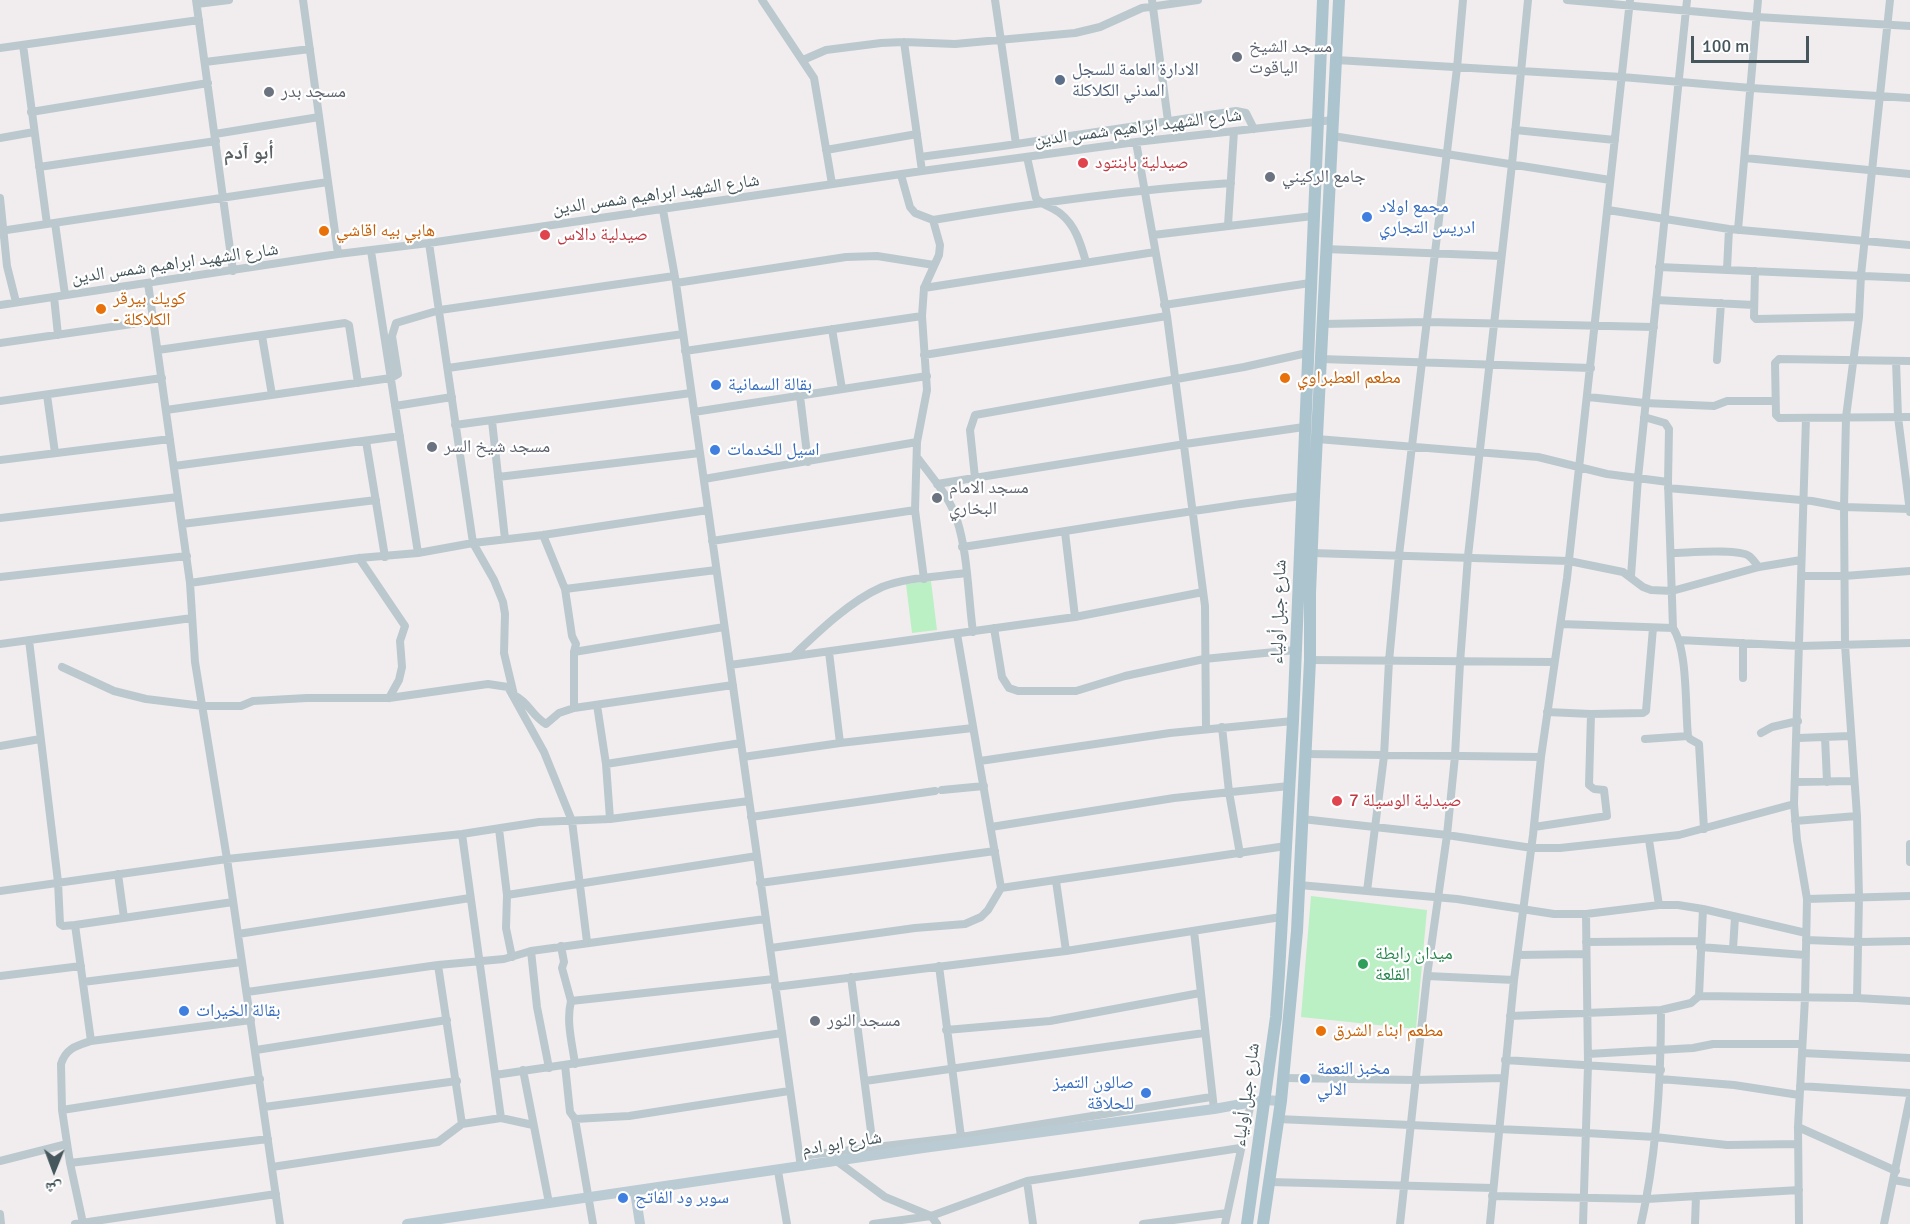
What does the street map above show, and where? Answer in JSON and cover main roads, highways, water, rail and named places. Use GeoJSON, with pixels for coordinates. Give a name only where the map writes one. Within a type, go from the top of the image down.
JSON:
{"type":"FeatureCollection","features":[{"type":"Feature","properties":{"kind":"main road","name":"شارع جبل أولياء"},"geometry":{"type":"LineString","coordinates":[[1247,1224],[1276,1006],[1286,846],[1323,0]]}},
{"type":"Feature","properties":{"kind":"main road","name":"شارع جبل أولياء"},"geometry":{"type":"LineString","coordinates":[[1263,1224],[1284,1078],[1297,932],[1310,660],[1312,553],[1325,249],[1339,0]]}},
{"type":"Feature","properties":{"kind":"place","name":"مسجد الشيخ الياقوت"},"geometry":{"type":"Point","coordinates":[1237,57]}},
{"type":"Feature","properties":{"kind":"place","name":"الادارة العامة للسجل المدني الكلاكلة"},"geometry":{"type":"Point","coordinates":[1060,80]}},
{"type":"Feature","properties":{"kind":"place","name":"مسجد بدر"},"geometry":{"type":"Point","coordinates":[269,92]}},
{"type":"Feature","properties":{"kind":"place","name":"صيدلية بابنتود"},"geometry":{"type":"Point","coordinates":[1083,163]}},
{"type":"Feature","properties":{"kind":"place","name":"جامع الركيني"},"geometry":{"type":"Point","coordinates":[1270,177]}},
{"type":"Feature","properties":{"kind":"place","name":"مجمع اولاد ادريس التجاري"},"geometry":{"type":"Point","coordinates":[1367,217]}},
{"type":"Feature","properties":{"kind":"place","name":"هابي بيه اقاشي"},"geometry":{"type":"Point","coordinates":[324,231]}},
{"type":"Feature","properties":{"kind":"place","name":"صيدلية دالاس"},"geometry":{"type":"Point","coordinates":[545,235]}},
{"type":"Feature","properties":{"kind":"place","name":"كويك بيرقر - الكلاكلة"},"geometry":{"type":"Point","coordinates":[101,309]}},
{"type":"Feature","properties":{"kind":"place","name":"مطعم العطبراوي"},"geometry":{"type":"Point","coordinates":[1285,378]}},
{"type":"Feature","properties":{"kind":"place","name":"بقالة السمانية"},"geometry":{"type":"Point","coordinates":[716,385]}},
{"type":"Feature","properties":{"kind":"place","name":"مسجد شيخ السر"},"geometry":{"type":"Point","coordinates":[432,447]}},
{"type":"Feature","properties":{"kind":"place","name":"اسيل للخدمات"},"geometry":{"type":"Point","coordinates":[715,450]}},
{"type":"Feature","properties":{"kind":"place","name":"مسجد الامام البخاري"},"geometry":{"type":"Point","coordinates":[937,498]}},
{"type":"Feature","properties":{"kind":"place","name":"صيدلية الوسيلة 7"},"geometry":{"type":"Point","coordinates":[1337,801]}},
{"type":"Feature","properties":{"kind":"place","name":"ميدان رابطة القلعة"},"geometry":{"type":"Point","coordinates":[1363,964]}},
{"type":"Feature","properties":{"kind":"place","name":"بقالة الخيرات"},"geometry":{"type":"Point","coordinates":[184,1011]}},
{"type":"Feature","properties":{"kind":"place","name":"مسجد النور"},"geometry":{"type":"Point","coordinates":[815,1021]}},
{"type":"Feature","properties":{"kind":"place","name":"مطعم ابناء الشرق"},"geometry":{"type":"Point","coordinates":[1321,1031]}},
{"type":"Feature","properties":{"kind":"place","name":"مخبز النعمة الالي"},"geometry":{"type":"Point","coordinates":[1305,1079]}},
{"type":"Feature","properties":{"kind":"place","name":"صالون التميز للحلاقة"},"geometry":{"type":"Point","coordinates":[1146,1093]}},
{"type":"Feature","properties":{"kind":"place","name":"سوبر ود الفاتح"},"geometry":{"type":"Point","coordinates":[623,1198]}},
{"type":"Feature","properties":{"kind":"district","name":"أبو آدم"},"geometry":{"type":"Point","coordinates":[249,154]}}]}
